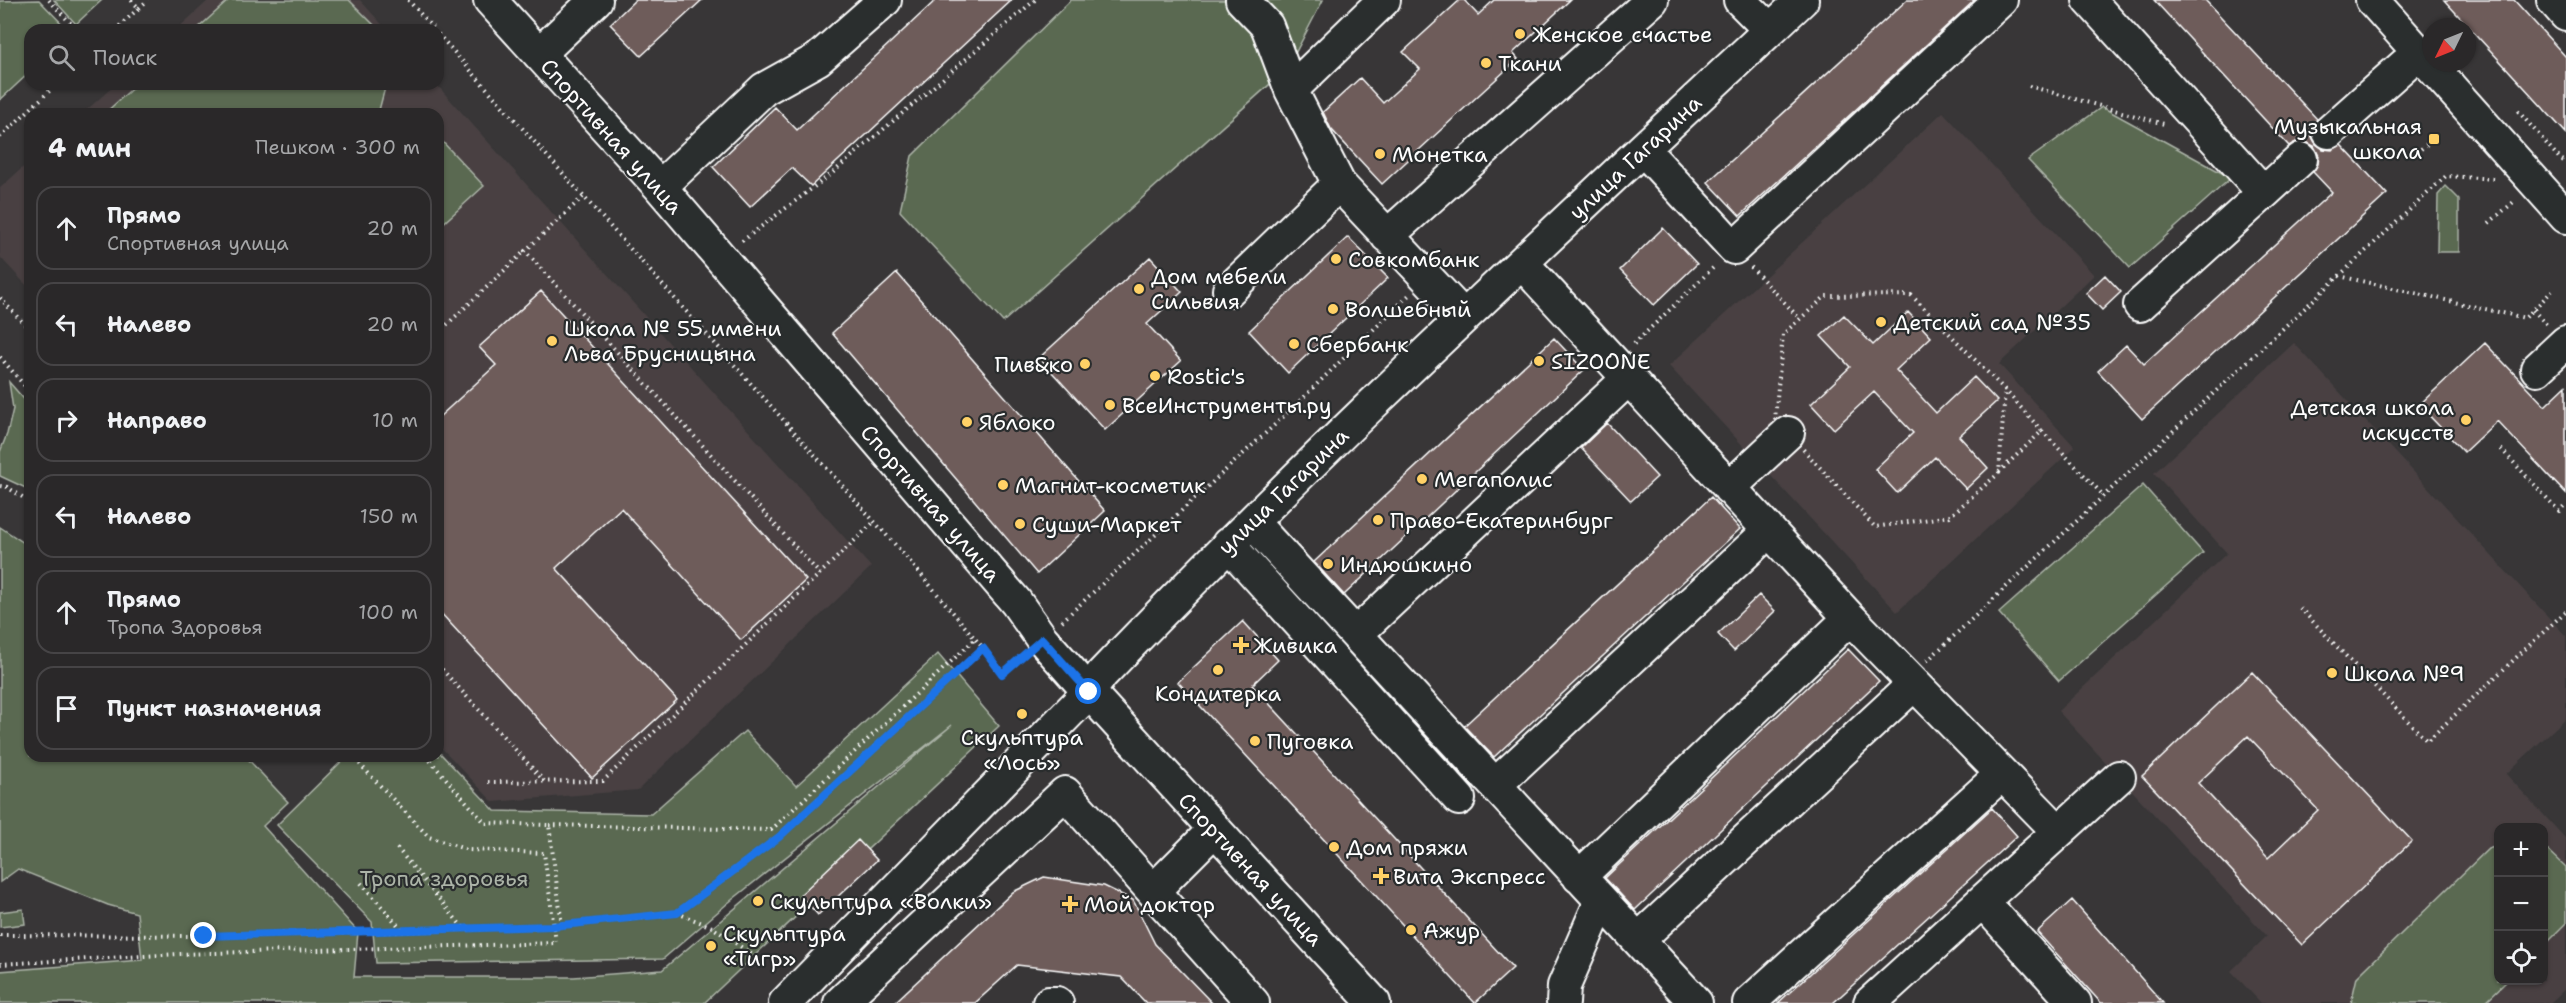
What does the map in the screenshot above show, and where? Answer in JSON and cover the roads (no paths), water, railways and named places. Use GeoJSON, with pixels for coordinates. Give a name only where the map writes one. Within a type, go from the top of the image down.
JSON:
{"type":"FeatureCollection","features":[{"type":"Feature","properties":{"kind":"street","name":"Спортивная улица"},"geometry":{"type":"LineString","coordinates":[[490,0],[660,187],[1016,602],[1042,639],[1374,1003]]}},
{"type":"Feature","properties":{"kind":"street"},"geometry":{"type":"LineString","coordinates":[[539,54],[596,0]]}},
{"type":"Feature","properties":{"kind":"street"},"geometry":{"type":"LineString","coordinates":[[1242,0],[1266,26],[1291,90],[1339,184],[1463,316]]}},
{"type":"Feature","properties":{"kind":"street"},"geometry":{"type":"LineString","coordinates":[[1291,90],[1384,0]]}},
{"type":"Feature","properties":{"kind":"street"},"geometry":{"type":"LineString","coordinates":[[1387,236],[1652,0]]}},
{"type":"Feature","properties":{"kind":"street"},"geometry":{"type":"LineString","coordinates":[[1740,0],[1770,30]]}},
{"type":"Feature","properties":{"kind":"street","name":"улица Гагарина"},"geometry":{"type":"LineString","coordinates":[[784,1003],[1089,692],[1102,674],[1228,544],[1463,316],[1802,0]]}},
{"type":"Feature","properties":{"kind":"street"},"geometry":{"type":"LineString","coordinates":[[1643,149],[1734,248],[2001,0]]}},
{"type":"Feature","properties":{"kind":"street"},"geometry":{"type":"LineString","coordinates":[[2089,0],[2264,193]]}},
{"type":"Feature","properties":{"kind":"street"},"geometry":{"type":"LineString","coordinates":[[2372,0],[2566,217]]}},
{"type":"Feature","properties":{"kind":"street"},"geometry":{"type":"LineString","coordinates":[[2553,0],[2566,15]]}},
{"type":"Feature","properties":{"kind":"street"},"geometry":{"type":"LineString","coordinates":[[660,187],[764,89],[818,59],[881,1]]}},
{"type":"Feature","properties":{"kind":"street"},"geometry":{"type":"LineString","coordinates":[[2329,132],[2419,52]]}},
{"type":"Feature","properties":{"kind":"street"},"geometry":{"type":"LineString","coordinates":[[2140,305],[2301,159]]}},
{"type":"Feature","properties":{"kind":"street"},"geometry":{"type":"LineString","coordinates":[[1229,290],[1339,184]]}},
{"type":"Feature","properties":{"kind":"street"},"geometry":{"type":"LineString","coordinates":[[1522,263],[1850,618],[2058,831]]}},
{"type":"Feature","properties":{"kind":"street"},"geometry":{"type":"LineString","coordinates":[[2537,369],[2566,342]]}},
{"type":"Feature","properties":{"kind":"street"},"geometry":{"type":"LineString","coordinates":[[1357,633],[1621,371]]}},
{"type":"Feature","properties":{"kind":"street"},"geometry":{"type":"LineString","coordinates":[[1729,488],[1788,433]]}},
{"type":"Feature","properties":{"kind":"street"},"geometry":{"type":"LineString","coordinates":[[1252,522],[1357,633],[1696,1003]]}},
{"type":"Feature","properties":{"kind":"street"},"geometry":{"type":"LineString","coordinates":[[1495,785],[1769,531]]}},
{"type":"Feature","properties":{"kind":"street"},"geometry":{"type":"LineString","coordinates":[[1228,544],[1459,799]]}},
{"type":"Feature","properties":{"kind":"street"},"geometry":{"type":"LineString","coordinates":[[1579,877],[1850,618]]}},
{"type":"Feature","properties":{"kind":"street"},"geometry":{"type":"LineString","coordinates":[[1638,940],[1911,682]]}},
{"type":"Feature","properties":{"kind":"street"},"geometry":{"type":"LineString","coordinates":[[1749,1003],[2002,774]]}},
{"type":"Feature","properties":{"kind":"street"},"geometry":{"type":"LineString","coordinates":[[1870,1003],[2119,777]]}},
{"type":"Feature","properties":{"kind":"street"},"geometry":{"type":"LineString","coordinates":[[840,1003],[1065,793],[1253,1003]]}},
{"type":"Feature","properties":{"kind":"street"},"geometry":{"type":"LineString","coordinates":[[1153,891],[1214,830]]}},
{"type":"Feature","properties":{"kind":"street"},"geometry":{"type":"LineString","coordinates":[[1563,1003],[1564,986],[1601,901]]}},
{"type":"Feature","properties":{"kind":"street"},"geometry":{"type":"LineString","coordinates":[[1983,902],[2074,1003]]}},
{"type":"Feature","properties":{"kind":"street"},"geometry":{"type":"LineString","coordinates":[[1049,1003],[1057,1003]]}},
{"type":"Feature","properties":{"kind":"place","name":"Женское счастье"},"geometry":{"type":"Point","coordinates":[1520,34]}},
{"type":"Feature","properties":{"kind":"place","name":"Ткани"},"geometry":{"type":"Point","coordinates":[1486,63]}},
{"type":"Feature","properties":{"kind":"place","name":"Музыкальная школа"},"geometry":{"type":"Point","coordinates":[2434,139]}},
{"type":"Feature","properties":{"kind":"place","name":"Монетка"},"geometry":{"type":"Point","coordinates":[1380,154]}},
{"type":"Feature","properties":{"kind":"place","name":"Совкомбанк"},"geometry":{"type":"Point","coordinates":[1336,259]}},
{"type":"Feature","properties":{"kind":"place","name":"Дом мебели Сильвия"},"geometry":{"type":"Point","coordinates":[1139,289]}},
{"type":"Feature","properties":{"kind":"place","name":"Волшебный"},"geometry":{"type":"Point","coordinates":[1333,309]}},
{"type":"Feature","properties":{"kind":"place","name":"Детский сад №35"},"geometry":{"type":"Point","coordinates":[1881,322]}},
{"type":"Feature","properties":{"kind":"place","name":"Школа № 55 имени Льва Брусницына"},"geometry":{"type":"Point","coordinates":[552,341]}},
{"type":"Feature","properties":{"kind":"place","name":"Сбербанк"},"geometry":{"type":"Point","coordinates":[1294,344]}},
{"type":"Feature","properties":{"kind":"place","name":"SIZOONE"},"geometry":{"type":"Point","coordinates":[1539,361]}},
{"type":"Feature","properties":{"kind":"place","name":"Пив&ко"},"geometry":{"type":"Point","coordinates":[1085,364]}},
{"type":"Feature","properties":{"kind":"place","name":"Rostic's"},"geometry":{"type":"Point","coordinates":[1155,376]}},
{"type":"Feature","properties":{"kind":"place","name":"ВсеИнструменты.ру"},"geometry":{"type":"Point","coordinates":[1110,405]}},
{"type":"Feature","properties":{"kind":"place","name":"Детская школа искусств"},"geometry":{"type":"Point","coordinates":[2466,420]}},
{"type":"Feature","properties":{"kind":"place","name":"Яблоко"},"geometry":{"type":"Point","coordinates":[967,422]}},
{"type":"Feature","properties":{"kind":"place","name":"Мегаполис"},"geometry":{"type":"Point","coordinates":[1422,479]}},
{"type":"Feature","properties":{"kind":"place","name":"Магнит-косметик"},"geometry":{"type":"Point","coordinates":[1003,485]}},
{"type":"Feature","properties":{"kind":"place","name":"Право-Екатеринбург"},"geometry":{"type":"Point","coordinates":[1378,520]}},
{"type":"Feature","properties":{"kind":"place","name":"Суши-Маркет"},"geometry":{"type":"Point","coordinates":[1020,524]}},
{"type":"Feature","properties":{"kind":"place","name":"Индюшкино"},"geometry":{"type":"Point","coordinates":[1328,564]}},
{"type":"Feature","properties":{"kind":"place","name":"Живика"},"geometry":{"type":"Point","coordinates":[1241,645]}},
{"type":"Feature","properties":{"kind":"place","name":"Кондитерка"},"geometry":{"type":"Point","coordinates":[1218,670]}},
{"type":"Feature","properties":{"kind":"place","name":"Школа №9"},"geometry":{"type":"Point","coordinates":[2332,673]}},
{"type":"Feature","properties":{"kind":"place","name":"Скульптура «Лось»"},"geometry":{"type":"Point","coordinates":[1022,714]}},
{"type":"Feature","properties":{"kind":"place","name":"Пуговка"},"geometry":{"type":"Point","coordinates":[1255,741]}},
{"type":"Feature","properties":{"kind":"place","name":"Дом пряжи"},"geometry":{"type":"Point","coordinates":[1334,847]}},
{"type":"Feature","properties":{"kind":"place","name":"Вита Экспресс"},"geometry":{"type":"Point","coordinates":[1381,876]}},
{"type":"Feature","properties":{"kind":"place","name":"Скульптура «Волки»"},"geometry":{"type":"Point","coordinates":[758,901]}},
{"type":"Feature","properties":{"kind":"place","name":"Мой доктор"},"geometry":{"type":"Point","coordinates":[1070,904]}},
{"type":"Feature","properties":{"kind":"place","name":"Ажур"},"geometry":{"type":"Point","coordinates":[1411,930]}},
{"type":"Feature","properties":{"kind":"place","name":"Скульптура «Тигр»"},"geometry":{"type":"Point","coordinates":[711,946]}},
{"type":"Feature","properties":{"kind":"park label","name":"Тропа здоровья"},"geometry":{"type":"Point","coordinates":[444,878]}}]}
